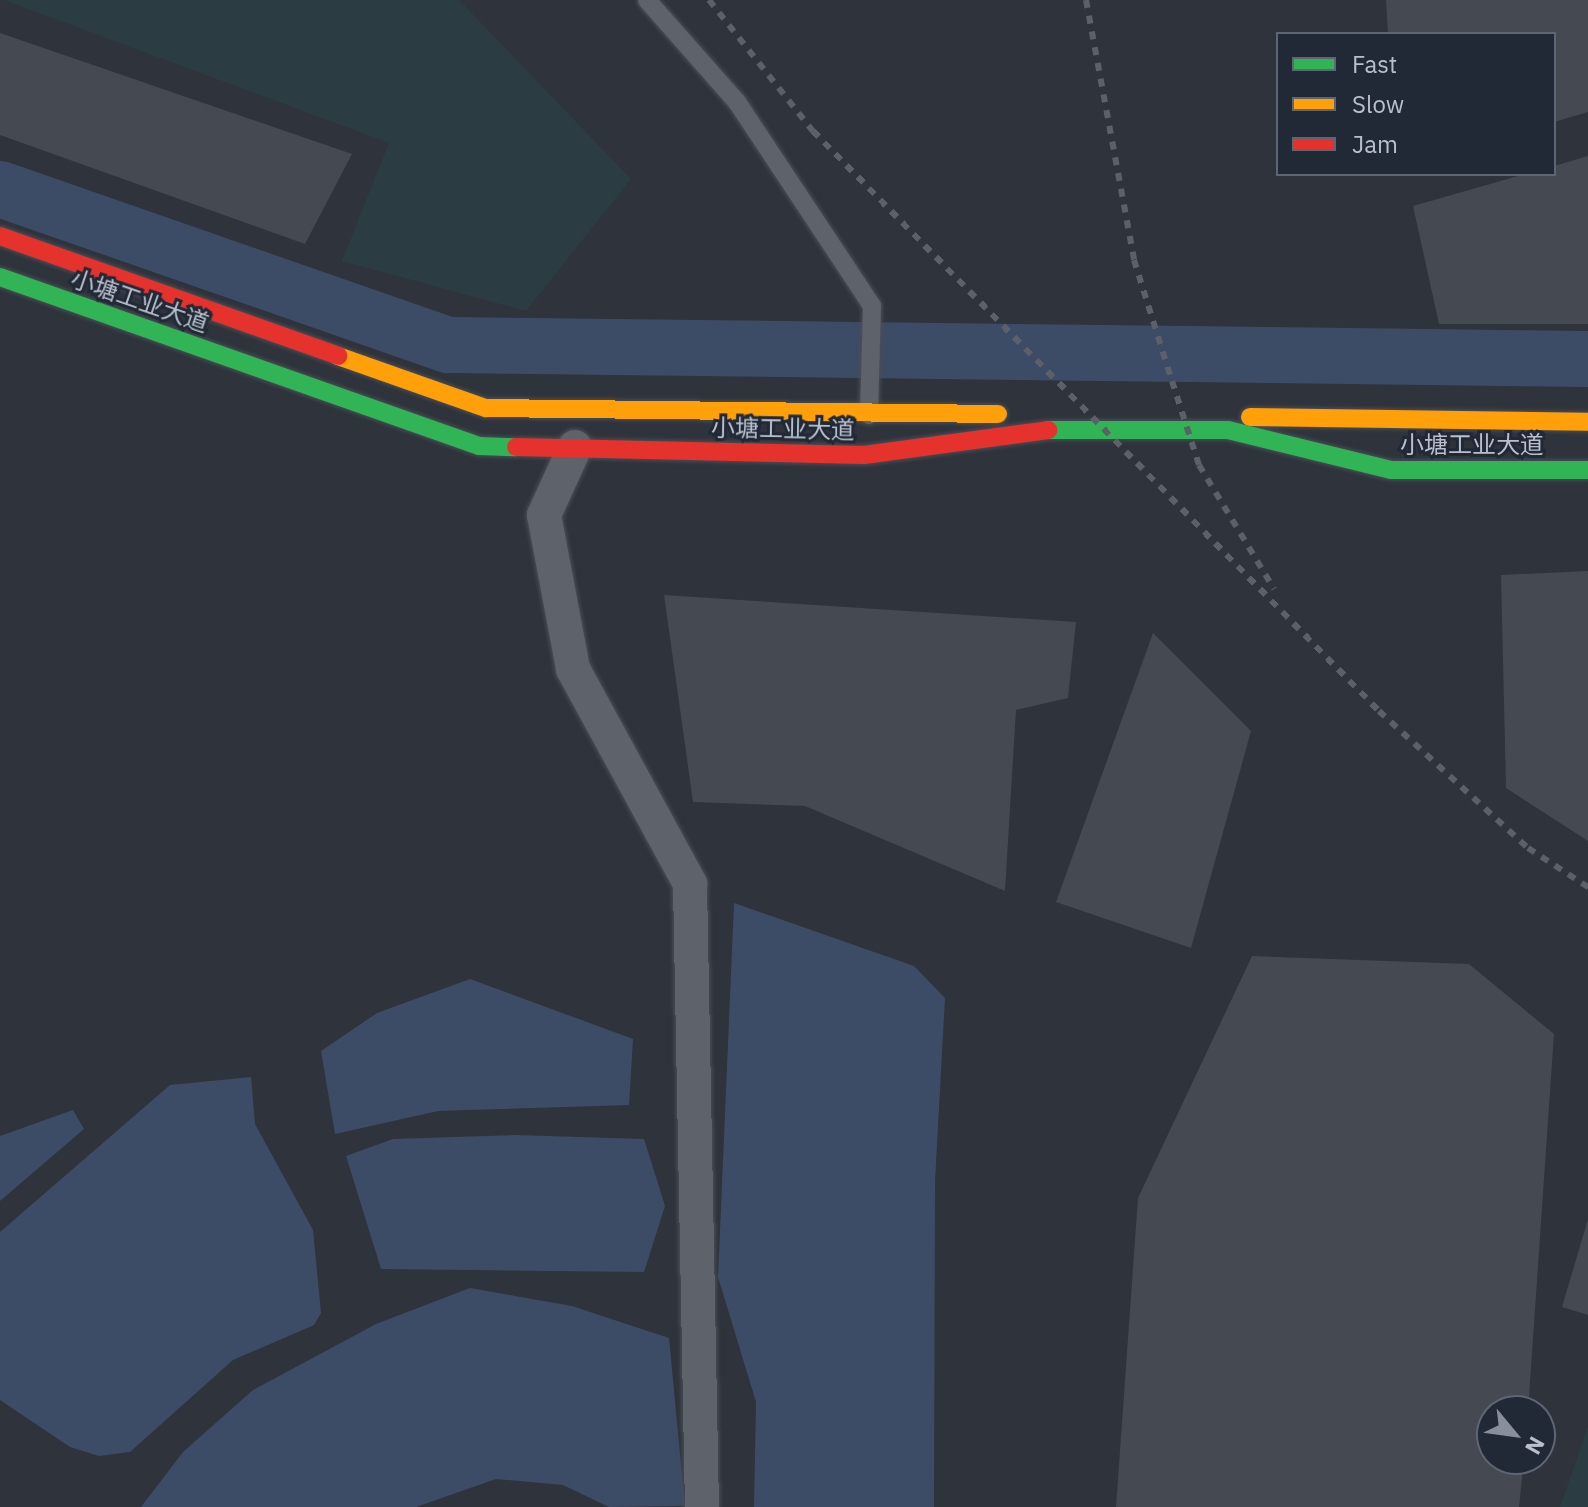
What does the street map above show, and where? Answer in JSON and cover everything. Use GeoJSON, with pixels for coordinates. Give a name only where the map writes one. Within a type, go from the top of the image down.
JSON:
{"type":"FeatureCollection","features":[{"type":"Feature","properties":{"kind":"main road","name":"小塘工业大道"},"geometry":{"type":"LineString","coordinates":[[0,236],[486,408],[1588,422]]}},
{"type":"Feature","properties":{"kind":"main road"},"geometry":{"type":"LineString","coordinates":[[0,304],[43,292],[49,253]]}},
{"type":"Feature","properties":{"kind":"main road","name":"小塘工业大道"},"geometry":{"type":"LineString","coordinates":[[0,277],[479,446],[864,455],[1059,428],[1228,430],[1391,470],[1588,470]]}},
{"type":"Feature","properties":{"kind":"street"},"geometry":{"type":"LineString","coordinates":[[575,447],[544,515],[573,669],[690,884],[702,1507]]}},
{"type":"Feature","properties":{"kind":"lane"},"geometry":{"type":"LineString","coordinates":[[647,0],[737,102],[872,306],[869,413],[864,455]]}},
{"type":"Feature","properties":{"kind":"shaded area"},"geometry":{"type":"Polygon","coordinates":[[[4,0],[459,0],[631,179],[526,311],[342,261],[389,143],[4,0]]]}},
{"type":"Feature","properties":{"kind":"shaded area"},"geometry":{"type":"Polygon","coordinates":[[[1588,1426],[1588,1507],[1560,1507],[1588,1426]]]}},
{"type":"Feature","properties":{"kind":"water"},"geometry":{"type":"Polygon","coordinates":[[[734,903],[914,966],[945,998],[935,1181],[934,1507],[754,1507],[756,1402],[718,1277],[734,903]]]}},
{"type":"Feature","properties":{"kind":"water"},"geometry":{"type":"Polygon","coordinates":[[[470,979],[633,1039],[629,1105],[438,1111],[335,1134],[321,1051],[377,1013],[470,979]]]}},
{"type":"Feature","properties":{"kind":"water"},"geometry":{"type":"Polygon","coordinates":[[[251,1077],[255,1124],[313,1230],[321,1313],[314,1325],[233,1360],[130,1452],[99,1456],[70,1447],[0,1400],[0,1232],[170,1085],[251,1077]]]}},
{"type":"Feature","properties":{"kind":"water"},"geometry":{"type":"Polygon","coordinates":[[[73,1110],[84,1129],[0,1201],[0,1136],[73,1110]]]}},
{"type":"Feature","properties":{"kind":"water"},"geometry":{"type":"Polygon","coordinates":[[[515,1135],[644,1139],[665,1206],[644,1272],[381,1269],[346,1156],[393,1139],[515,1135]]]}},
{"type":"Feature","properties":{"kind":"water"},"geometry":{"type":"Polygon","coordinates":[[[470,1288],[572,1306],[669,1338],[685,1506],[609,1507],[563,1485],[496,1479],[416,1507],[141,1507],[183,1452],[253,1390],[376,1324],[470,1288]]]}},
{"type":"Feature","properties":{"kind":"building"},"geometry":{"type":"Polygon","coordinates":[[[1386,0],[1588,0],[1588,112],[1556,121],[1556,32],[1388,32],[1386,0]]]}},
{"type":"Feature","properties":{"kind":"building"},"geometry":{"type":"Polygon","coordinates":[[[0,33],[352,154],[305,244],[0,135],[0,33]]]}},
{"type":"Feature","properties":{"kind":"building"},"geometry":{"type":"Polygon","coordinates":[[[1588,156],[1588,324],[1439,324],[1413,206],[1518,176],[1556,176],[1556,165],[1588,156]]]}},
{"type":"Feature","properties":{"kind":"building"},"geometry":{"type":"Polygon","coordinates":[[[1588,571],[1588,841],[1506,788],[1501,575],[1588,571]]]}},
{"type":"Feature","properties":{"kind":"building"},"geometry":{"type":"Polygon","coordinates":[[[664,595],[1076,622],[1068,698],[1016,710],[1005,891],[805,806],[693,802],[664,595]]]}},
{"type":"Feature","properties":{"kind":"building"},"geometry":{"type":"Polygon","coordinates":[[[1153,633],[1251,731],[1191,948],[1056,902],[1153,633]]]}},
{"type":"Feature","properties":{"kind":"building"},"geometry":{"type":"Polygon","coordinates":[[[1252,956],[1469,964],[1554,1034],[1529,1395],[1476,1395],[1476,1475],[1522,1475],[1519,1507],[1116,1507],[1138,1198],[1252,956]]]}},
{"type":"Feature","properties":{"kind":"building"},"geometry":{"type":"Polygon","coordinates":[[[1588,1219],[1588,1315],[1562,1307],[1588,1219]]]}},
{"type":"Feature","properties":{"kind":"waterway"},"geometry":{"type":"LineString","coordinates":[[0,189],[449,345],[1588,359]]}},
{"type":"Feature","properties":{"kind":"railway"},"geometry":{"type":"LineString","coordinates":[[709,0],[813,131],[1379,711],[1528,848],[1588,887]]}},
{"type":"Feature","properties":{"kind":"railway"},"geometry":{"type":"LineString","coordinates":[[1086,0],[1134,260],[1172,381],[1199,465],[1274,589]]}},
{"type":"Feature","properties":{"kind":"traffic: fast"},"geometry":{"type":"LineString","coordinates":[[0,277],[479,446],[516,447]]}},
{"type":"Feature","properties":{"kind":"traffic: fast"},"geometry":{"type":"LineString","coordinates":[[1048,430],[1228,430],[1391,470],[1588,470]]}},
{"type":"Feature","properties":{"kind":"traffic: slow"},"geometry":{"type":"LineString","coordinates":[[338,356],[486,408],[998,414]]}},
{"type":"Feature","properties":{"kind":"traffic: slow"},"geometry":{"type":"LineString","coordinates":[[1250,417],[1588,422]]}},
{"type":"Feature","properties":{"kind":"traffic: jam"},"geometry":{"type":"LineString","coordinates":[[0,236],[338,356]]}},
{"type":"Feature","properties":{"kind":"traffic: jam"},"geometry":{"type":"LineString","coordinates":[[516,447],[864,455],[1048,430]]}}]}
